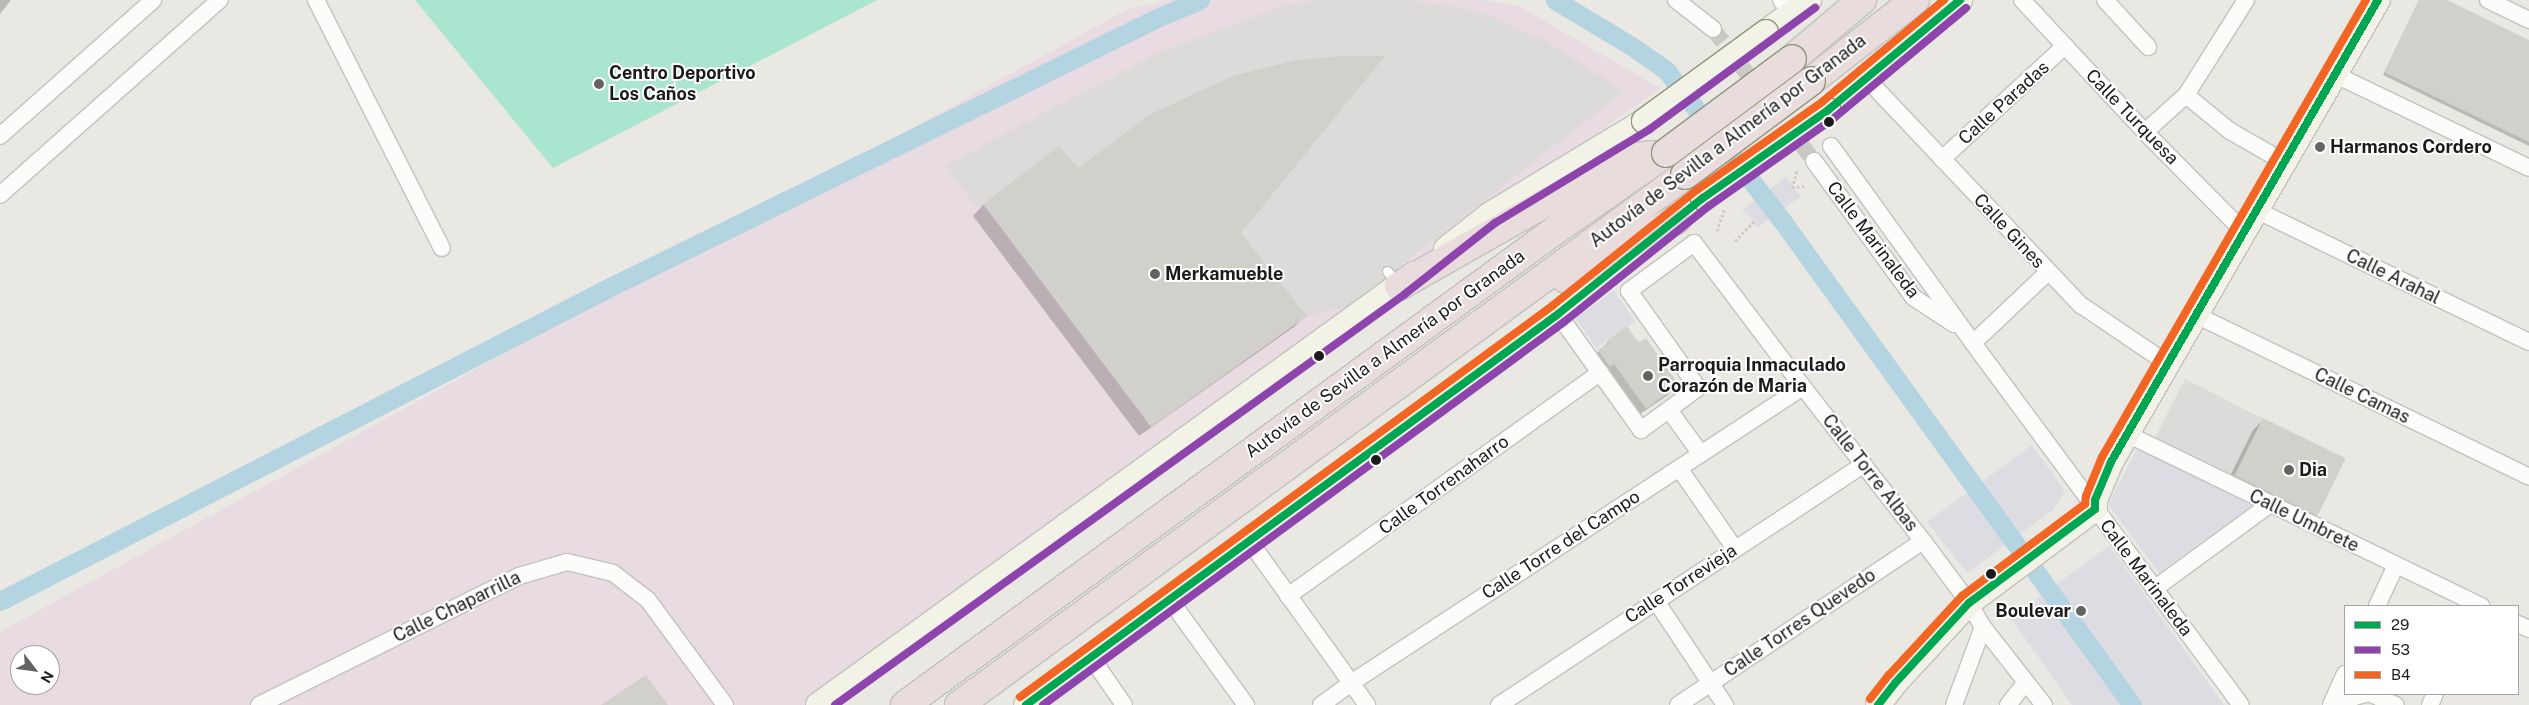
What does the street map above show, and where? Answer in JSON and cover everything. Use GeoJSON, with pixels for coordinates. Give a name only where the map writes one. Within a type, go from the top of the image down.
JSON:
{"type":"FeatureCollection","features":[{"type":"Feature","properties":{"kind":"highway","name":"Autovía de Sevilla a Almería por Granada"},"geometry":{"type":"LineString","coordinates":[[905,705],[1556,229],[1666,153],[1792,59],[1862,0]]}},
{"type":"Feature","properties":{"kind":"highway","name":"Autovía de Sevilla a Almería por Granada"},"geometry":{"type":"LineString","coordinates":[[959,705],[1685,175],[1811,82],[1915,0]]}},
{"type":"Feature","properties":{"kind":"highway"},"geometry":{"type":"LineString","coordinates":[[1393,278],[1624,160],[1666,153]]}},
{"type":"Feature","properties":{"kind":"highway"},"geometry":{"type":"LineString","coordinates":[[1471,332],[1677,219]]}},
{"type":"Feature","properties":{"kind":"street"},"geometry":{"type":"LineString","coordinates":[[0,136],[153,0]]}},
{"type":"Feature","properties":{"kind":"street"},"geometry":{"type":"LineString","coordinates":[[0,195],[220,0]]}},
{"type":"Feature","properties":{"kind":"street"},"geometry":{"type":"LineString","coordinates":[[316,0],[442,248]]}},
{"type":"Feature","properties":{"kind":"street"},"geometry":{"type":"LineString","coordinates":[[1676,0],[1713,29]]}},
{"type":"Feature","properties":{"kind":"street"},"geometry":{"type":"LineString","coordinates":[[1026,705],[1558,314],[1703,198],[1828,110],[1960,0]]}},
{"type":"Feature","properties":{"kind":"street","name":"Calle Turquesa"},"geometry":{"type":"LineString","coordinates":[[2022,0],[2145,132],[2244,232]]}},
{"type":"Feature","properties":{"kind":"street"},"geometry":{"type":"LineString","coordinates":[[2106,0],[2148,47]]}},
{"type":"Feature","properties":{"kind":"street"},"geometry":{"type":"LineString","coordinates":[[2145,132],[2186,95],[2246,0]]}},
{"type":"Feature","properties":{"kind":"street"},"geometry":{"type":"LineString","coordinates":[[1878,705],[1896,682],[1969,603],[2094,509],[2095,500],[2108,470],[2127,434],[2286,163],[2378,0]]}},
{"type":"Feature","properties":{"kind":"street"},"geometry":{"type":"LineString","coordinates":[[2488,0],[2529,20]]}},
{"type":"Feature","properties":{"kind":"street"},"geometry":{"type":"LineString","coordinates":[[818,705],[1393,278],[1489,215],[1644,121],[1766,32],[1794,4]]}},
{"type":"Feature","properties":{"kind":"street","name":"Calle Paradas"},"geometry":{"type":"LineString","coordinates":[[1942,159],[2065,46]]}},
{"type":"Feature","properties":{"kind":"street"},"geometry":{"type":"LineString","coordinates":[[2336,75],[2529,168]]}},
{"type":"Feature","properties":{"kind":"street","name":"Calle Gines"},"geometry":{"type":"LineString","coordinates":[[1866,78],[2081,305],[2168,364]]}},
{"type":"Feature","properties":{"kind":"street"},"geometry":{"type":"LineString","coordinates":[[2186,95],[2230,130],[2286,163]]}},
{"type":"Feature","properties":{"kind":"street","name":"Calle Marinaleda"},"geometry":{"type":"LineString","coordinates":[[1831,146],[1972,343],[2241,705]]}},
{"type":"Feature","properties":{"kind":"street","name":"Calle Marinaleda"},"geometry":{"type":"LineString","coordinates":[[1814,161],[1913,297],[1962,329]]}},
{"type":"Feature","properties":{"kind":"street","name":"Calle Arahal"},"geometry":{"type":"LineString","coordinates":[[2258,211],[2529,342]]}},
{"type":"Feature","properties":{"kind":"street","name":"Calle Torre Albas"},"geometry":{"type":"LineString","coordinates":[[1669,410],[1698,388],[1629,291],[1694,243],[1802,387],[1923,541],[1969,603],[1983,627],[2044,705]]}},
{"type":"Feature","properties":{"kind":"street"},"geometry":{"type":"LineString","coordinates":[[1972,343],[2048,272]]}},
{"type":"Feature","properties":{"kind":"street"},"geometry":{"type":"LineString","coordinates":[[1558,314],[1641,430],[1669,410],[1701,454]]}},
{"type":"Feature","properties":{"kind":"street","name":"Calle Camas"},"geometry":{"type":"LineString","coordinates":[[2196,316],[2529,477]]}},
{"type":"Feature","properties":{"kind":"street","name":"Calle Torrenaharro"},"geometry":{"type":"LineString","coordinates":[[1288,596],[1600,373]]}},
{"type":"Feature","properties":{"kind":"street","name":"Calle Torre del Campo"},"geometry":{"type":"LineString","coordinates":[[1321,705],[1351,683],[1802,387]]}},
{"type":"Feature","properties":{"kind":"street","name":"Calle Umbrete"},"geometry":{"type":"LineString","coordinates":[[2127,434],[2476,605]]}},
{"type":"Feature","properties":{"kind":"street","name":"Calle Torrevieja"},"geometry":{"type":"LineString","coordinates":[[1499,705],[1864,464]]}},
{"type":"Feature","properties":{"kind":"street"},"geometry":{"type":"LineString","coordinates":[[1679,468],[1735,549]]}},
{"type":"Feature","properties":{"kind":"street"},"geometry":{"type":"LineString","coordinates":[[2154,589],[2270,504]]}},
{"type":"Feature","properties":{"kind":"street","name":"Calle Torres Quevedo"},"geometry":{"type":"LineString","coordinates":[[1678,705],[1923,541]]}},
{"type":"Feature","properties":{"kind":"street"},"geometry":{"type":"LineString","coordinates":[[1250,542],[1367,705]]}},
{"type":"Feature","properties":{"kind":"street","name":"Calle Chaparrilla"},"geometry":{"type":"LineString","coordinates":[[259,705],[519,576],[567,562],[613,574],[648,600],[725,705]]}},
{"type":"Feature","properties":{"kind":"street"},"geometry":{"type":"LineString","coordinates":[[2377,605],[2396,565]]}},
{"type":"Feature","properties":{"kind":"street"},"geometry":{"type":"LineString","coordinates":[[1170,600],[1246,705]]}},
{"type":"Feature","properties":{"kind":"street"},"geometry":{"type":"LineString","coordinates":[[1656,601],[1725,705]]}},
{"type":"Feature","properties":{"kind":"street"},"geometry":{"type":"LineString","coordinates":[[1954,705],[1983,627]]}},
{"type":"Feature","properties":{"kind":"street"},"geometry":{"type":"LineString","coordinates":[[1091,657],[1124,705]]}},
{"type":"Feature","properties":{"kind":"street"},"geometry":{"type":"LineString","coordinates":[[2331,705],[2344,676]]}},
{"type":"Feature","properties":{"kind":"street"},"geometry":{"type":"LineString","coordinates":[[2008,705],[2026,682]]}},
{"type":"Feature","properties":{"kind":"street"},"geometry":{"type":"LineString","coordinates":[[2343,705],[2354,697],[2361,695]]}},
{"type":"Feature","properties":{"kind":"street"},"geometry":{"type":"LineString","coordinates":[[2373,695],[2396,705]]}},
{"type":"Feature","properties":{"kind":"path"},"geometry":{"type":"LineString","coordinates":[[1797,171],[1792,187],[1804,186]]}},
{"type":"Feature","properties":{"kind":"path"},"geometry":{"type":"LineString","coordinates":[[1717,231],[1726,206]]}},
{"type":"Feature","properties":{"kind":"path"},"geometry":{"type":"LineString","coordinates":[[1735,241],[1754,221]]}},
{"type":"Feature","properties":{"kind":"shaded area"},"geometry":{"type":"Polygon","coordinates":[[[1170,0],[1487,0],[1520,7],[1660,88],[809,705],[0,705],[0,632],[1126,10],[1170,0]]]}},
{"type":"Feature","properties":{"kind":"shaded area"},"geometry":{"type":"Polygon","coordinates":[[[1320,0],[1408,0],[1463,8],[1492,17],[1544,40],[1624,91],[1348,307],[1307,316],[1241,233],[1384,56],[1341,56],[1296,60],[1232,76],[1149,115],[1078,168],[1059,146],[977,208],[946,165],[1160,52],[1287,5],[1320,0]]]}},
{"type":"Feature","properties":{"kind":"shaded area"},"geometry":{"type":"Polygon","coordinates":[[[1786,177],[1801,196],[1757,228],[1754,221],[1742,210],[1786,177]]]}},
{"type":"Feature","properties":{"kind":"shaded area"},"geometry":{"type":"Polygon","coordinates":[[[1614,291],[1635,321],[1597,348],[1575,318],[1614,291]]]}},
{"type":"Feature","properties":{"kind":"shaded area"},"geometry":{"type":"Polygon","coordinates":[[[2185,379],[2263,418],[2233,477],[2155,438],[2185,379]]]}},
{"type":"Feature","properties":{"kind":"shaded area"},"geometry":{"type":"Polygon","coordinates":[[[2032,445],[2065,491],[2053,510],[1967,573],[1927,522],[2032,445]]]}},
{"type":"Feature","properties":{"kind":"shaded area"},"geometry":{"type":"Polygon","coordinates":[[[2138,448],[2254,504],[2159,573],[2108,504],[2138,448]]]}},
{"type":"Feature","properties":{"kind":"shaded area"},"geometry":{"type":"Polygon","coordinates":[[[2109,546],[2224,705],[2072,705],[2010,618],[2109,546]]]}},
{"type":"Feature","properties":{"kind":"green space","name":"Centro Deportivo Los Caños"},"geometry":{"type":"Polygon","coordinates":[[[415,0],[877,0],[553,168],[415,0]]]}},
{"type":"Feature","properties":{"kind":"building"},"geometry":{"type":"Polygon","coordinates":[[[2419,0],[2447,0],[2529,40],[2529,142],[2384,72],[2419,0]]]}},
{"type":"Feature","properties":{"kind":"building","name":"Merkamueble"},"geometry":{"type":"Polygon","coordinates":[[[1341,56],[1385,56],[1241,233],[1307,316],[1151,427],[983,204],[1059,146],[1078,168],[1149,115],[1232,76],[1296,60],[1341,56]]]}},
{"type":"Feature","properties":{"kind":"building","name":"Parroquia Inmaculado Corazón de Maria"},"geometry":{"type":"Polygon","coordinates":[[[1627,326],[1637,341],[1640,342],[1646,338],[1679,385],[1646,409],[1614,364],[1610,367],[1598,350],[1609,343],[1607,341],[1627,326]]]}},
{"type":"Feature","properties":{"kind":"building","name":"Dia"},"geometry":{"type":"Polygon","coordinates":[[[2263,418],[2346,458],[2318,516],[2235,476],[2263,418]]]}},
{"type":"Feature","properties":{"kind":"building"},"geometry":{"type":"Polygon","coordinates":[[[646,675],[668,705],[601,705],[646,675]]]}},
{"type":"Feature","properties":{"kind":"waterway"},"geometry":{"type":"LineString","coordinates":[[0,601],[604,290],[1159,17],[1200,0]]}},
{"type":"Feature","properties":{"kind":"waterway"},"geometry":{"type":"LineString","coordinates":[[1555,0],[1630,45],[1666,70],[1783,222],[2132,705]]}},
{"type":"Feature","properties":{"kind":"tunnel"},"geometry":{"type":"LineString","coordinates":[[1713,29],[1814,161]]}},
{"type":"Feature","properties":{"kind":"transit line","name":"B4"},"geometry":{"type":"LineString","coordinates":[[1020,697],[1552,306],[1697,190],[1822,102],[1944,0]]}},
{"type":"Feature","properties":{"kind":"transit line","name":"29"},"geometry":{"type":"LineString","coordinates":[[1026,705],[1558,314],[1703,198],[1828,110],[1960,0]]}},
{"type":"Feature","properties":{"kind":"transit line","name":"B4"},"geometry":{"type":"LineString","coordinates":[[1870,699],[1889,675],[1962,596],[2085,504],[2086,496],[2102,457],[2366,0]]}},
{"type":"Feature","properties":{"kind":"transit line","name":"29"},"geometry":{"type":"LineString","coordinates":[[1878,705],[1896,682],[1969,603],[2095,509],[2095,500],[2111,462],[2378,0]]}},
{"type":"Feature","properties":{"kind":"transit line","name":"53"},"geometry":{"type":"LineString","coordinates":[[835,705],[1405,294],[1495,223],[1650,129],[1815,8]]}},
{"type":"Feature","properties":{"kind":"transit line","name":"53"},"geometry":{"type":"LineString","coordinates":[[1043,705],[1564,322],[1709,206],[1834,118],[1966,8]]}},
{"type":"Feature","properties":{"kind":"place","name":"Centro Deportivo Los Caños"},"geometry":{"type":"Point","coordinates":[599,84]}},
{"type":"Feature","properties":{"kind":"place","name":"Harmanos Cordero"},"geometry":{"type":"Point","coordinates":[2320,147]}},
{"type":"Feature","properties":{"kind":"place","name":"Merkamueble"},"geometry":{"type":"Point","coordinates":[1155,274]}},
{"type":"Feature","properties":{"kind":"place","name":"Parroquia Inmaculado Corazón de Maria"},"geometry":{"type":"Point","coordinates":[1648,376]}},
{"type":"Feature","properties":{"kind":"place","name":"Dia"},"geometry":{"type":"Point","coordinates":[2289,470]}},
{"type":"Feature","properties":{"kind":"place","name":"Boulevar"},"geometry":{"type":"Point","coordinates":[2081,611]}}]}
